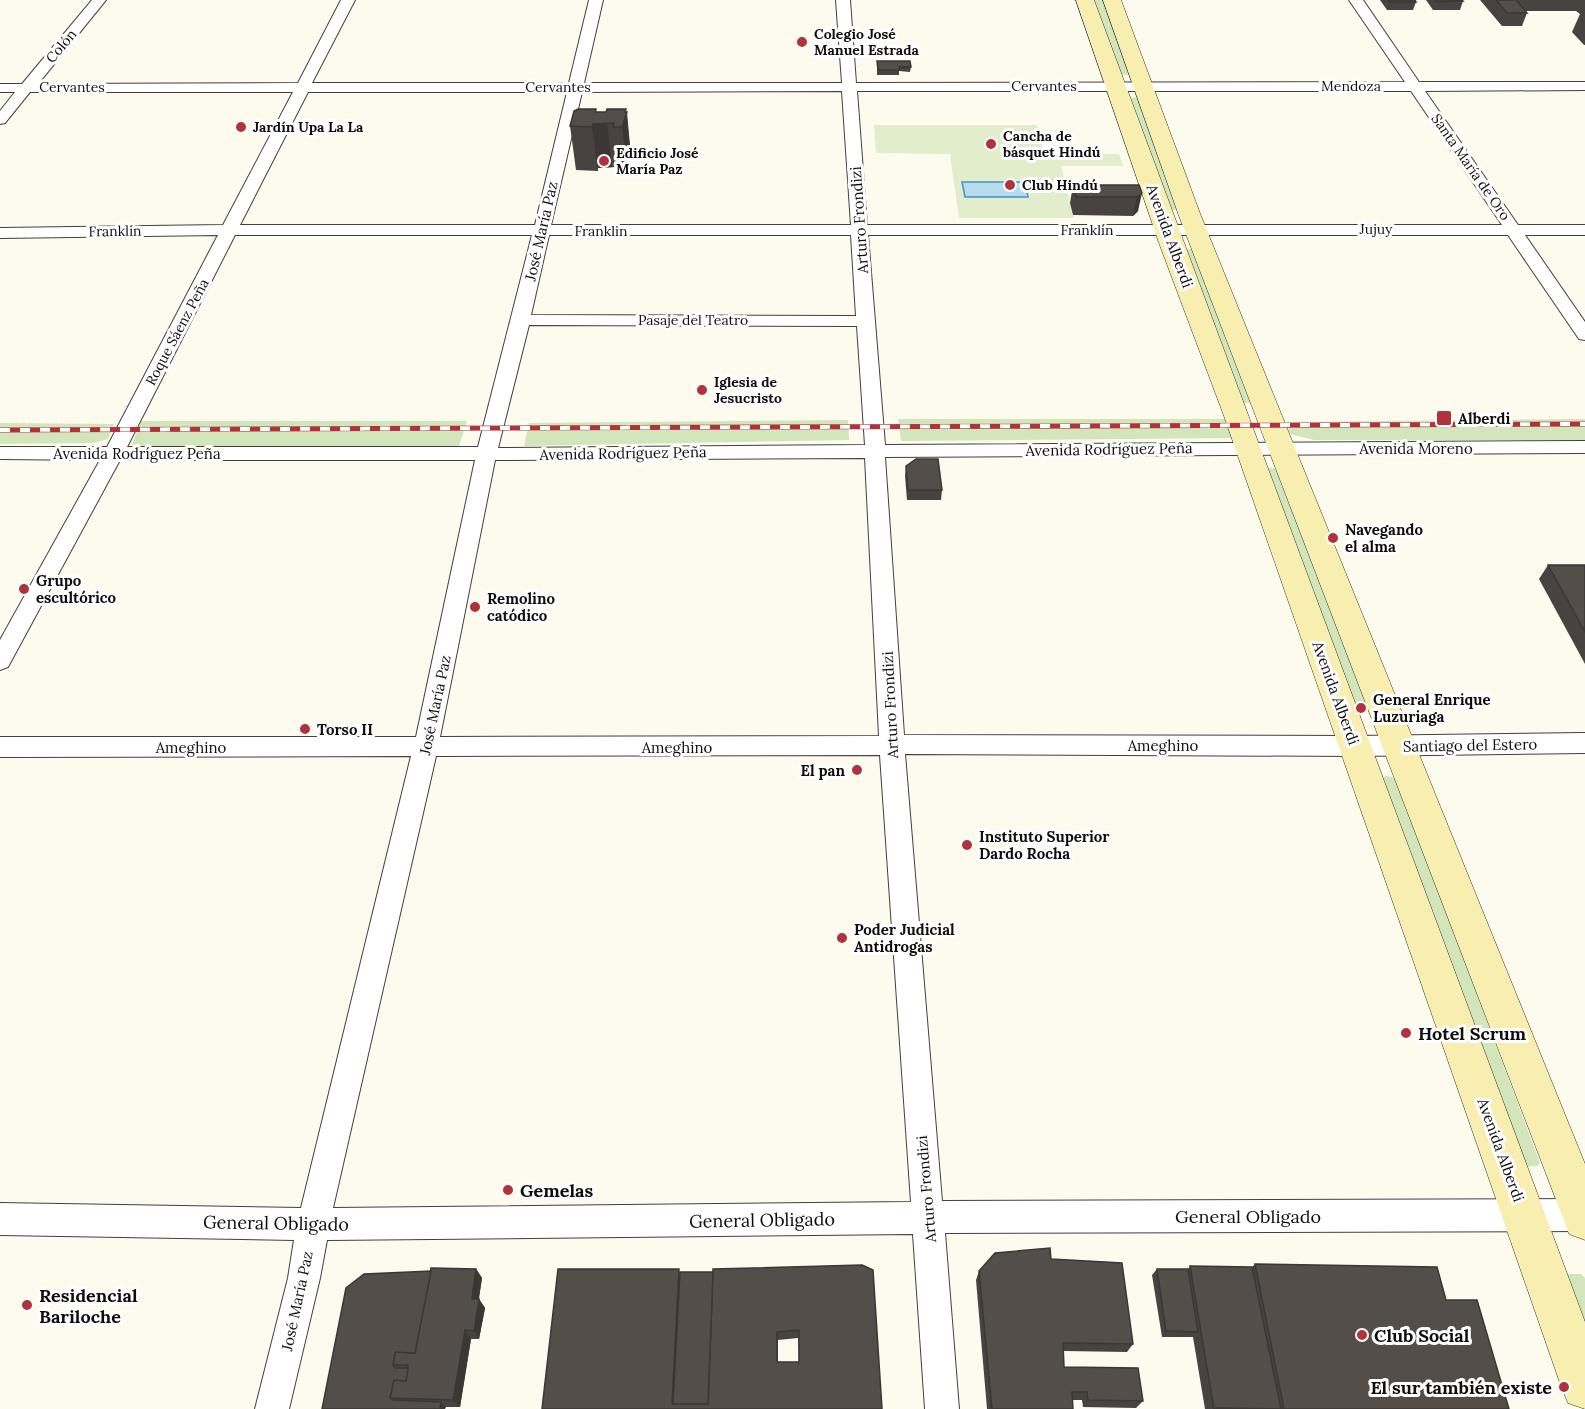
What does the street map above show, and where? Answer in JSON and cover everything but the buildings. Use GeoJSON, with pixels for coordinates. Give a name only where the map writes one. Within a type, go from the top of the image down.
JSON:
{"type":"FeatureCollection","features":[{"type":"Feature","properties":{"kind":"main road","name":"Avenida Alberdi"},"geometry":{"type":"LineString","coordinates":[[1085,0],[1585,1386]]}},
{"type":"Feature","properties":{"kind":"main road","name":"Avenida Alberdi"},"geometry":{"type":"LineString","coordinates":[[1112,0],[1195,229],[1585,1216]]}},
{"type":"Feature","properties":{"kind":"street","name":"Colón"},"geometry":{"type":"LineString","coordinates":[[0,120],[99,0]]}},
{"type":"Feature","properties":{"kind":"street","name":"Roque Sáenz Peña"},"geometry":{"type":"LineString","coordinates":[[0,661],[231,230],[348,0]]}},
{"type":"Feature","properties":{"kind":"street","name":"José María Paz"},"geometry":{"type":"LineString","coordinates":[[272,1409],[304,1278],[313,1224],[426,747],[487,454],[596,0]]}},
{"type":"Feature","properties":{"kind":"street","name":"Arturo Frondizi"},"geometry":{"type":"LineString","coordinates":[[843,0],[851,87],[875,451],[892,746],[942,1409]]}},
{"type":"Feature","properties":{"kind":"street","name":"Santa María de Oro"},"geometry":{"type":"LineString","coordinates":[[1356,0],[1585,335]]}},
{"type":"Feature","properties":{"kind":"street","name":"Cervantes"},"geometry":{"type":"LineString","coordinates":[[0,88],[1116,86]]}},
{"type":"Feature","properties":{"kind":"street","name":"Mendoza"},"geometry":{"type":"LineString","coordinates":[[1116,86],[1585,86]]}},
{"type":"Feature","properties":{"kind":"street","name":"Jujuy"},"geometry":{"type":"LineString","coordinates":[[1167,229],[1585,230]]}},
{"type":"Feature","properties":{"kind":"street","name":"Franklin"},"geometry":{"type":"LineString","coordinates":[[0,233],[231,230],[1167,229]]}},
{"type":"Feature","properties":{"kind":"street","name":"Pasaje del Teatro"},"geometry":{"type":"LineString","coordinates":[[520,320],[866,321]]}},
{"type":"Feature","properties":{"kind":"street","name":"Avenida Moreno"},"geometry":{"type":"LineString","coordinates":[[1246,447],[1585,447]]}},
{"type":"Feature","properties":{"kind":"street","name":"Avenida Rodríguez Peña"},"geometry":{"type":"LineString","coordinates":[[0,453],[487,454],[1246,447]]}},
{"type":"Feature","properties":{"kind":"street","name":"Santiago del Estero"},"geometry":{"type":"LineString","coordinates":[[1355,746],[1585,743]]}},
{"type":"Feature","properties":{"kind":"street","name":"Ameghino"},"geometry":{"type":"LineString","coordinates":[[0,747],[892,746],[928,744],[1355,746]]}},
{"type":"Feature","properties":{"kind":"street","name":"General Obligado"},"geometry":{"type":"LineString","coordinates":[[0,1219],[313,1224],[1524,1214],[1585,1216]]}},
{"type":"Feature","properties":{"kind":"green space"},"geometry":{"type":"Polygon","coordinates":[[[1091,0],[1102,0],[1130,73],[1128,75],[1118,74],[1091,0]]]}},
{"type":"Feature","properties":{"kind":"green space"},"geometry":{"type":"Polygon","coordinates":[[[1137,97],[1179,210],[1170,210],[1130,98],[1137,97]]]}},
{"type":"Feature","properties":{"kind":"green space","name":"Club Hindú"},"geometry":{"type":"Polygon","coordinates":[[[874,125],[1037,125],[1044,153],[1119,154],[1123,166],[1061,166],[1074,218],[959,218],[950,154],[876,153],[874,125]]]}},
{"type":"Feature","properties":{"kind":"green space"},"geometry":{"type":"Polygon","coordinates":[[[1184,249],[1197,249],[1255,403],[1241,403],[1184,249]]]}},
{"type":"Feature","properties":{"kind":"green space"},"geometry":{"type":"Polygon","coordinates":[[[898,419],[1225,419],[1232,438],[901,441],[898,419]]]}},
{"type":"Feature","properties":{"kind":"green space"},"geometry":{"type":"Polygon","coordinates":[[[1585,419],[1585,440],[1314,440],[1290,434],[1286,422],[1585,419]]]}},
{"type":"Feature","properties":{"kind":"green space"},"geometry":{"type":"Polygon","coordinates":[[[848,420],[849,440],[524,446],[529,423],[848,420]]]}},
{"type":"Feature","properties":{"kind":"green space"},"geometry":{"type":"Polygon","coordinates":[[[141,421],[467,421],[459,446],[139,448],[132,444],[141,421]]]}},
{"type":"Feature","properties":{"kind":"green space"},"geometry":{"type":"Polygon","coordinates":[[[0,423],[114,424],[108,439],[94,443],[0,444],[0,423]]]}},
{"type":"Feature","properties":{"kind":"green space"},"geometry":{"type":"Polygon","coordinates":[[[1269,468],[1278,469],[1369,709],[1365,713],[1360,714],[1354,709],[1266,474],[1269,468]]]}},
{"type":"Feature","properties":{"kind":"green space"},"geometry":{"type":"Polygon","coordinates":[[[1386,776],[1397,781],[1540,1163],[1537,1166],[1526,1167],[1381,778],[1386,776]]]}},
{"type":"Feature","properties":{"kind":"green space"},"geometry":{"type":"Polygon","coordinates":[[[1568,1274],[1581,1274],[1585,1278],[1585,1341],[1564,1284],[1568,1274]]]}},
{"type":"Feature","properties":{"kind":"water"},"geometry":{"type":"Polygon","coordinates":[[[962,182],[1025,182],[1028,197],[965,197],[962,182]]]}},
{"type":"Feature","properties":{"kind":"railway"},"geometry":{"type":"LineString","coordinates":[[0,430],[1585,424]]}},
{"type":"Feature","properties":{"kind":"place","name":"Colegio José Manuel Estrada"},"geometry":{"type":"Point","coordinates":[802,42]}},
{"type":"Feature","properties":{"kind":"place","name":"Jardín Upa La La"},"geometry":{"type":"Point","coordinates":[241,127]}},
{"type":"Feature","properties":{"kind":"place","name":"Cancha de básquet Hindú"},"geometry":{"type":"Point","coordinates":[991,144]}},
{"type":"Feature","properties":{"kind":"place","name":"Edificio José María Paz"},"geometry":{"type":"Point","coordinates":[604,161]}},
{"type":"Feature","properties":{"kind":"place","name":"Club Hindú"},"geometry":{"type":"Point","coordinates":[1010,185]}},
{"type":"Feature","properties":{"kind":"place","name":"Iglesia de Jesucristo"},"geometry":{"type":"Point","coordinates":[702,390]}},
{"type":"Feature","properties":{"kind":"place","name":"Alberdi"},"geometry":{"type":"Point","coordinates":[1444,418]}},
{"type":"Feature","properties":{"kind":"place","name":"Navegando el alma"},"geometry":{"type":"Point","coordinates":[1333,538]}},
{"type":"Feature","properties":{"kind":"place","name":"Grupo escultórico"},"geometry":{"type":"Point","coordinates":[24,589]}},
{"type":"Feature","properties":{"kind":"place","name":"Remolino catódico"},"geometry":{"type":"Point","coordinates":[475,607]}},
{"type":"Feature","properties":{"kind":"place","name":"General Enrique Luzuriaga"},"geometry":{"type":"Point","coordinates":[1361,708]}},
{"type":"Feature","properties":{"kind":"place","name":"Torso II"},"geometry":{"type":"Point","coordinates":[305,729]}},
{"type":"Feature","properties":{"kind":"place","name":"El pan"},"geometry":{"type":"Point","coordinates":[857,770]}},
{"type":"Feature","properties":{"kind":"place","name":"Instituto Superior Dardo Rocha"},"geometry":{"type":"Point","coordinates":[967,845]}},
{"type":"Feature","properties":{"kind":"place","name":"Poder Judicial Antidrogas"},"geometry":{"type":"Point","coordinates":[842,938]}},
{"type":"Feature","properties":{"kind":"place","name":"Hotel Scrum"},"geometry":{"type":"Point","coordinates":[1406,1033]}},
{"type":"Feature","properties":{"kind":"place","name":"Gemelas"},"geometry":{"type":"Point","coordinates":[508,1190]}},
{"type":"Feature","properties":{"kind":"place","name":"Residencial Bariloche"},"geometry":{"type":"Point","coordinates":[27,1305]}},
{"type":"Feature","properties":{"kind":"place","name":"Club Social"},"geometry":{"type":"Point","coordinates":[1362,1335]}},
{"type":"Feature","properties":{"kind":"place","name":"El sur también existe"},"geometry":{"type":"Point","coordinates":[1564,1387]}}]}
